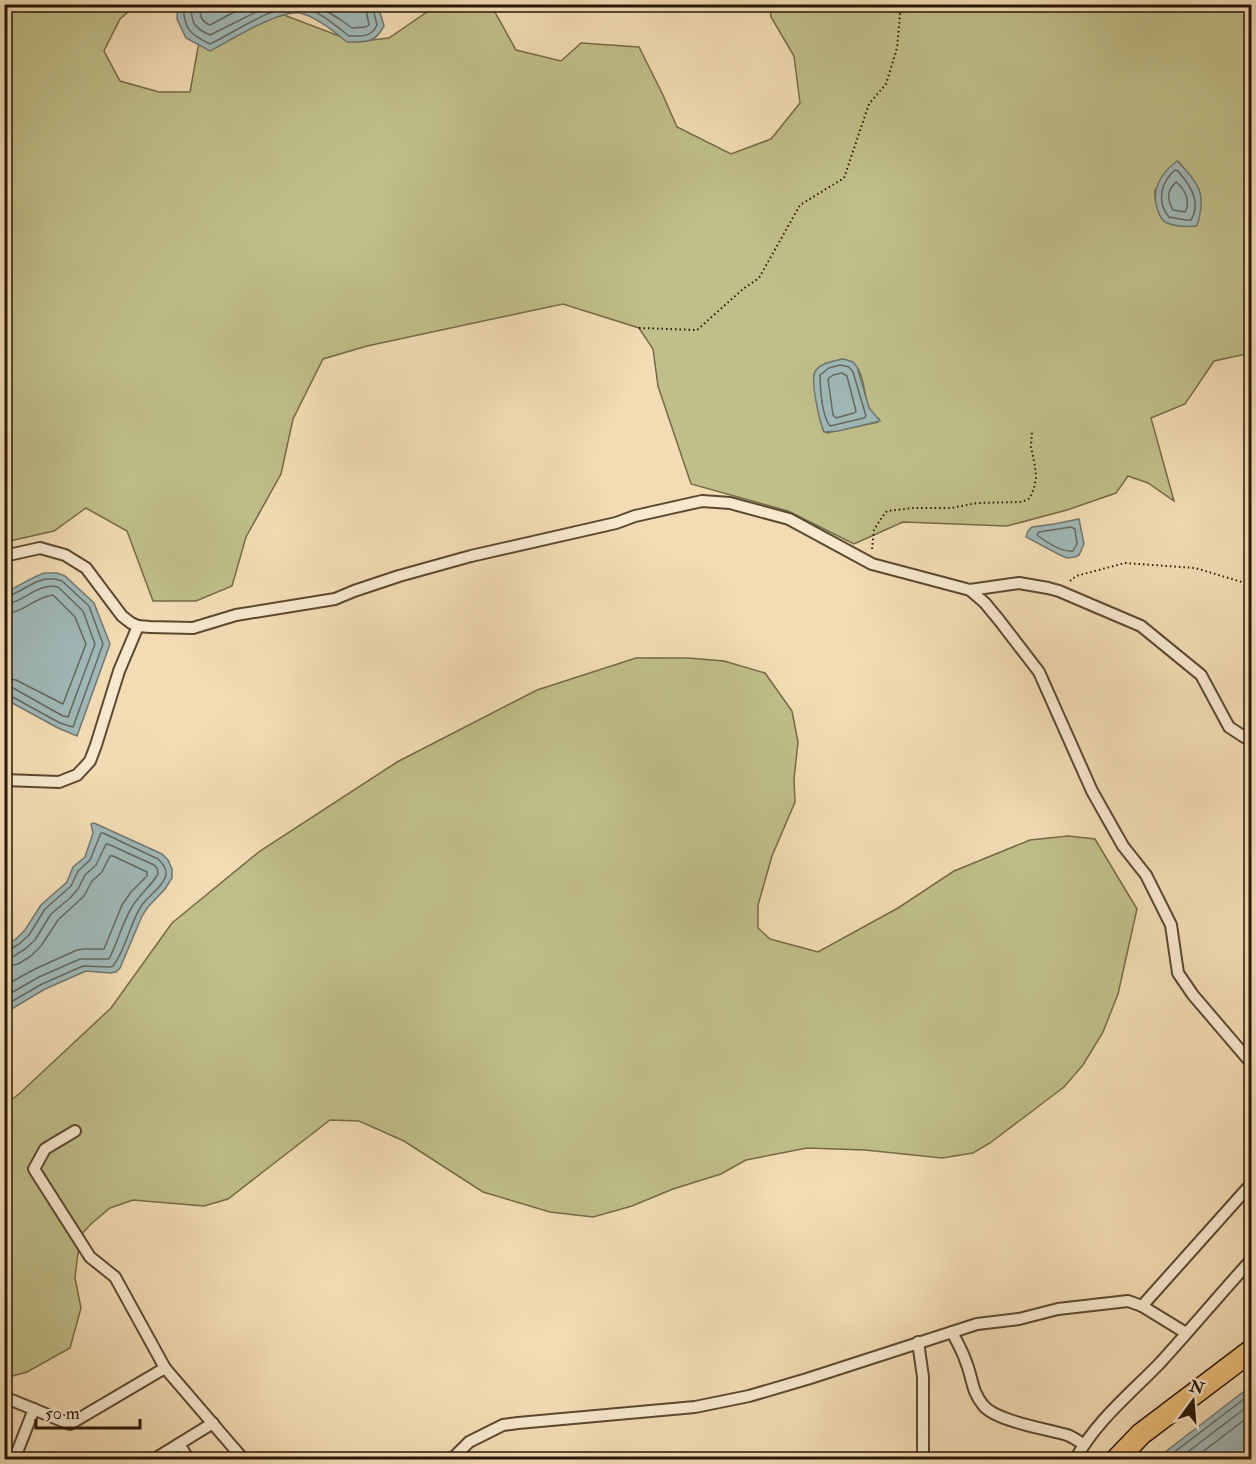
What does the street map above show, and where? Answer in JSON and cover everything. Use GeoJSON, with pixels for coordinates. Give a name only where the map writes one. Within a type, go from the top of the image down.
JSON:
{"type":"FeatureCollection","features":[{"type":"Feature","properties":{"kind":"highway"},"geometry":{"type":"LineString","coordinates":[[1116,1460],[1141,1434],[1251,1350]]}},
{"type":"Feature","properties":{"kind":"street"},"geometry":{"type":"LineString","coordinates":[[4,556],[40,548],[65,555],[86,568],[122,616],[132,623],[138,626],[193,628],[236,615],[335,599],[399,576],[460,559],[616,523],[635,516],[702,501],[730,503],[789,519],[872,564],[970,590],[1019,583],[1048,588],[1141,626],[1201,675],[1229,727],[1251,741]]}},
{"type":"Feature","properties":{"kind":"street"},"geometry":{"type":"LineString","coordinates":[[970,590],[985,603],[1039,672],[1092,791],[1123,846],[1146,875],[1171,925],[1179,973],[1193,995],[1251,1064]]}},
{"type":"Feature","properties":{"kind":"street"},"geometry":{"type":"LineString","coordinates":[[4,780],[59,782],[77,775],[90,761],[119,671],[138,626]]}},
{"type":"Feature","properties":{"kind":"street"},"geometry":{"type":"LineString","coordinates":[[75,1131],[45,1149],[34,1169],[90,1257],[115,1277],[165,1368],[244,1460]]}},
{"type":"Feature","properties":{"kind":"street"},"geometry":{"type":"LineString","coordinates":[[1142,1306],[1251,1183]]}},
{"type":"Feature","properties":{"kind":"street"},"geometry":{"type":"LineString","coordinates":[[1075,1460],[1083,1444],[1107,1415],[1161,1361],[1251,1259]]}},
{"type":"Feature","properties":{"kind":"street"},"geometry":{"type":"LineString","coordinates":[[451,1460],[469,1442],[503,1425],[695,1407],[749,1396],[976,1324],[1019,1320],[1058,1309],[1128,1301],[1142,1306],[1186,1333]]}},
{"type":"Feature","properties":{"kind":"street"},"geometry":{"type":"LineString","coordinates":[[952,1332],[967,1363],[975,1392],[985,1407],[1002,1417],[1070,1436],[1083,1444]]}},
{"type":"Feature","properties":{"kind":"street"},"geometry":{"type":"LineString","coordinates":[[918,1342],[923,1377],[922,1460]]}},
{"type":"Feature","properties":{"kind":"street"},"geometry":{"type":"LineString","coordinates":[[4,1397],[70,1424],[165,1368]]}},
{"type":"Feature","properties":{"kind":"street"},"geometry":{"type":"LineString","coordinates":[[14,1460],[34,1409]]}},
{"type":"Feature","properties":{"kind":"street"},"geometry":{"type":"LineString","coordinates":[[153,1460],[213,1423]]}},
{"type":"Feature","properties":{"kind":"street"},"geometry":{"type":"LineString","coordinates":[[179,1444],[189,1460]]}},
{"type":"Feature","properties":{"kind":"path"},"geometry":{"type":"LineString","coordinates":[[639,328],[697,330],[743,289],[759,278],[800,205],[844,178],[869,104],[886,84],[897,48],[901,4]]}},
{"type":"Feature","properties":{"kind":"path"},"geometry":{"type":"LineString","coordinates":[[872,564],[874,530],[887,511],[951,508],[977,503],[1022,502],[1030,498],[1036,478],[1031,447],[1032,430]]}},
{"type":"Feature","properties":{"kind":"path"},"geometry":{"type":"LineString","coordinates":[[1059,591],[1076,576],[1125,563],[1195,568],[1251,585]]}},
{"type":"Feature","properties":{"kind":"shaded area"},"geometry":{"type":"Polygon","coordinates":[[[4,5],[136,5],[120,19],[104,51],[120,81],[159,92],[190,92],[199,42],[233,28],[284,15],[355,42],[389,38],[437,5],[491,5],[516,50],[561,61],[581,43],[639,47],[677,127],[731,154],[771,139],[800,103],[794,56],[771,17],[770,5],[1251,5],[1251,353],[1214,361],[1185,404],[1151,418],[1174,501],[1148,483],[1128,476],[1116,493],[1067,510],[1007,526],[903,522],[854,544],[788,511],[691,484],[658,386],[653,349],[639,328],[563,304],[367,346],[323,359],[293,419],[281,474],[246,537],[232,586],[196,601],[153,601],[127,531],[86,508],[54,531],[5,542],[4,5]],[[1179,162],[1155,190],[1159,213],[1199,190],[1179,162]],[[843,359],[827,363],[814,374],[819,416],[823,430],[827,433],[878,422],[879,419],[869,408],[862,379],[856,366],[843,359]]]}},
{"type":"Feature","properties":{"kind":"shaded area"},"geometry":{"type":"Polygon","coordinates":[[[636,658],[724,661],[765,673],[792,711],[798,742],[794,779],[795,802],[772,856],[758,905],[758,928],[770,939],[818,952],[898,908],[954,871],[1030,840],[1068,836],[1095,839],[1137,909],[1118,994],[1103,1032],[1083,1065],[1064,1087],[990,1143],[973,1153],[942,1158],[865,1150],[807,1148],[746,1160],[721,1174],[673,1189],[632,1206],[593,1217],[550,1212],[483,1192],[404,1141],[359,1121],[330,1120],[228,1199],[204,1206],[133,1200],[110,1208],[80,1236],[75,1278],[81,1308],[70,1348],[27,1372],[5,1378],[5,1105],[111,1008],[172,923],[260,851],[397,762],[537,690],[636,658]]]}},
{"type":"Feature","properties":{"kind":"water"},"geometry":{"type":"Polygon","coordinates":[[[178,5],[378,5],[384,26],[373,39],[365,42],[347,42],[312,17],[291,13],[267,21],[210,51],[186,38],[177,19],[178,5]]]}},
{"type":"Feature","properties":{"kind":"water"},"geometry":{"type":"Polygon","coordinates":[[[1177,161],[1192,178],[1200,193],[1201,207],[1196,226],[1167,223],[1162,220],[1158,211],[1155,196],[1158,183],[1177,161]]]}},
{"type":"Feature","properties":{"kind":"water"},"geometry":{"type":"Polygon","coordinates":[[[843,359],[853,362],[857,367],[869,408],[880,421],[824,432],[816,401],[814,375],[821,366],[843,359]]]}},
{"type":"Feature","properties":{"kind":"water"},"geometry":{"type":"Polygon","coordinates":[[[1079,519],[1084,544],[1079,555],[1075,557],[1067,558],[1026,537],[1032,527],[1079,519]]]}},
{"type":"Feature","properties":{"kind":"water"},"geometry":{"type":"Polygon","coordinates":[[[44,573],[57,573],[65,576],[94,603],[110,644],[77,736],[5,699],[5,592],[44,573]]]}},
{"type":"Feature","properties":{"kind":"water"},"geometry":{"type":"Polygon","coordinates":[[[94,823],[162,854],[172,869],[172,878],[142,916],[120,968],[116,972],[86,971],[45,989],[5,1013],[5,946],[25,930],[41,905],[67,882],[73,867],[85,857],[93,833],[91,824],[94,823]]]}},
{"type":"Feature","properties":{"kind":"water"},"geometry":{"type":"Polygon","coordinates":[[[1251,1386],[1251,1459],[1158,1459],[1169,1449],[1251,1386]]]}}]}
